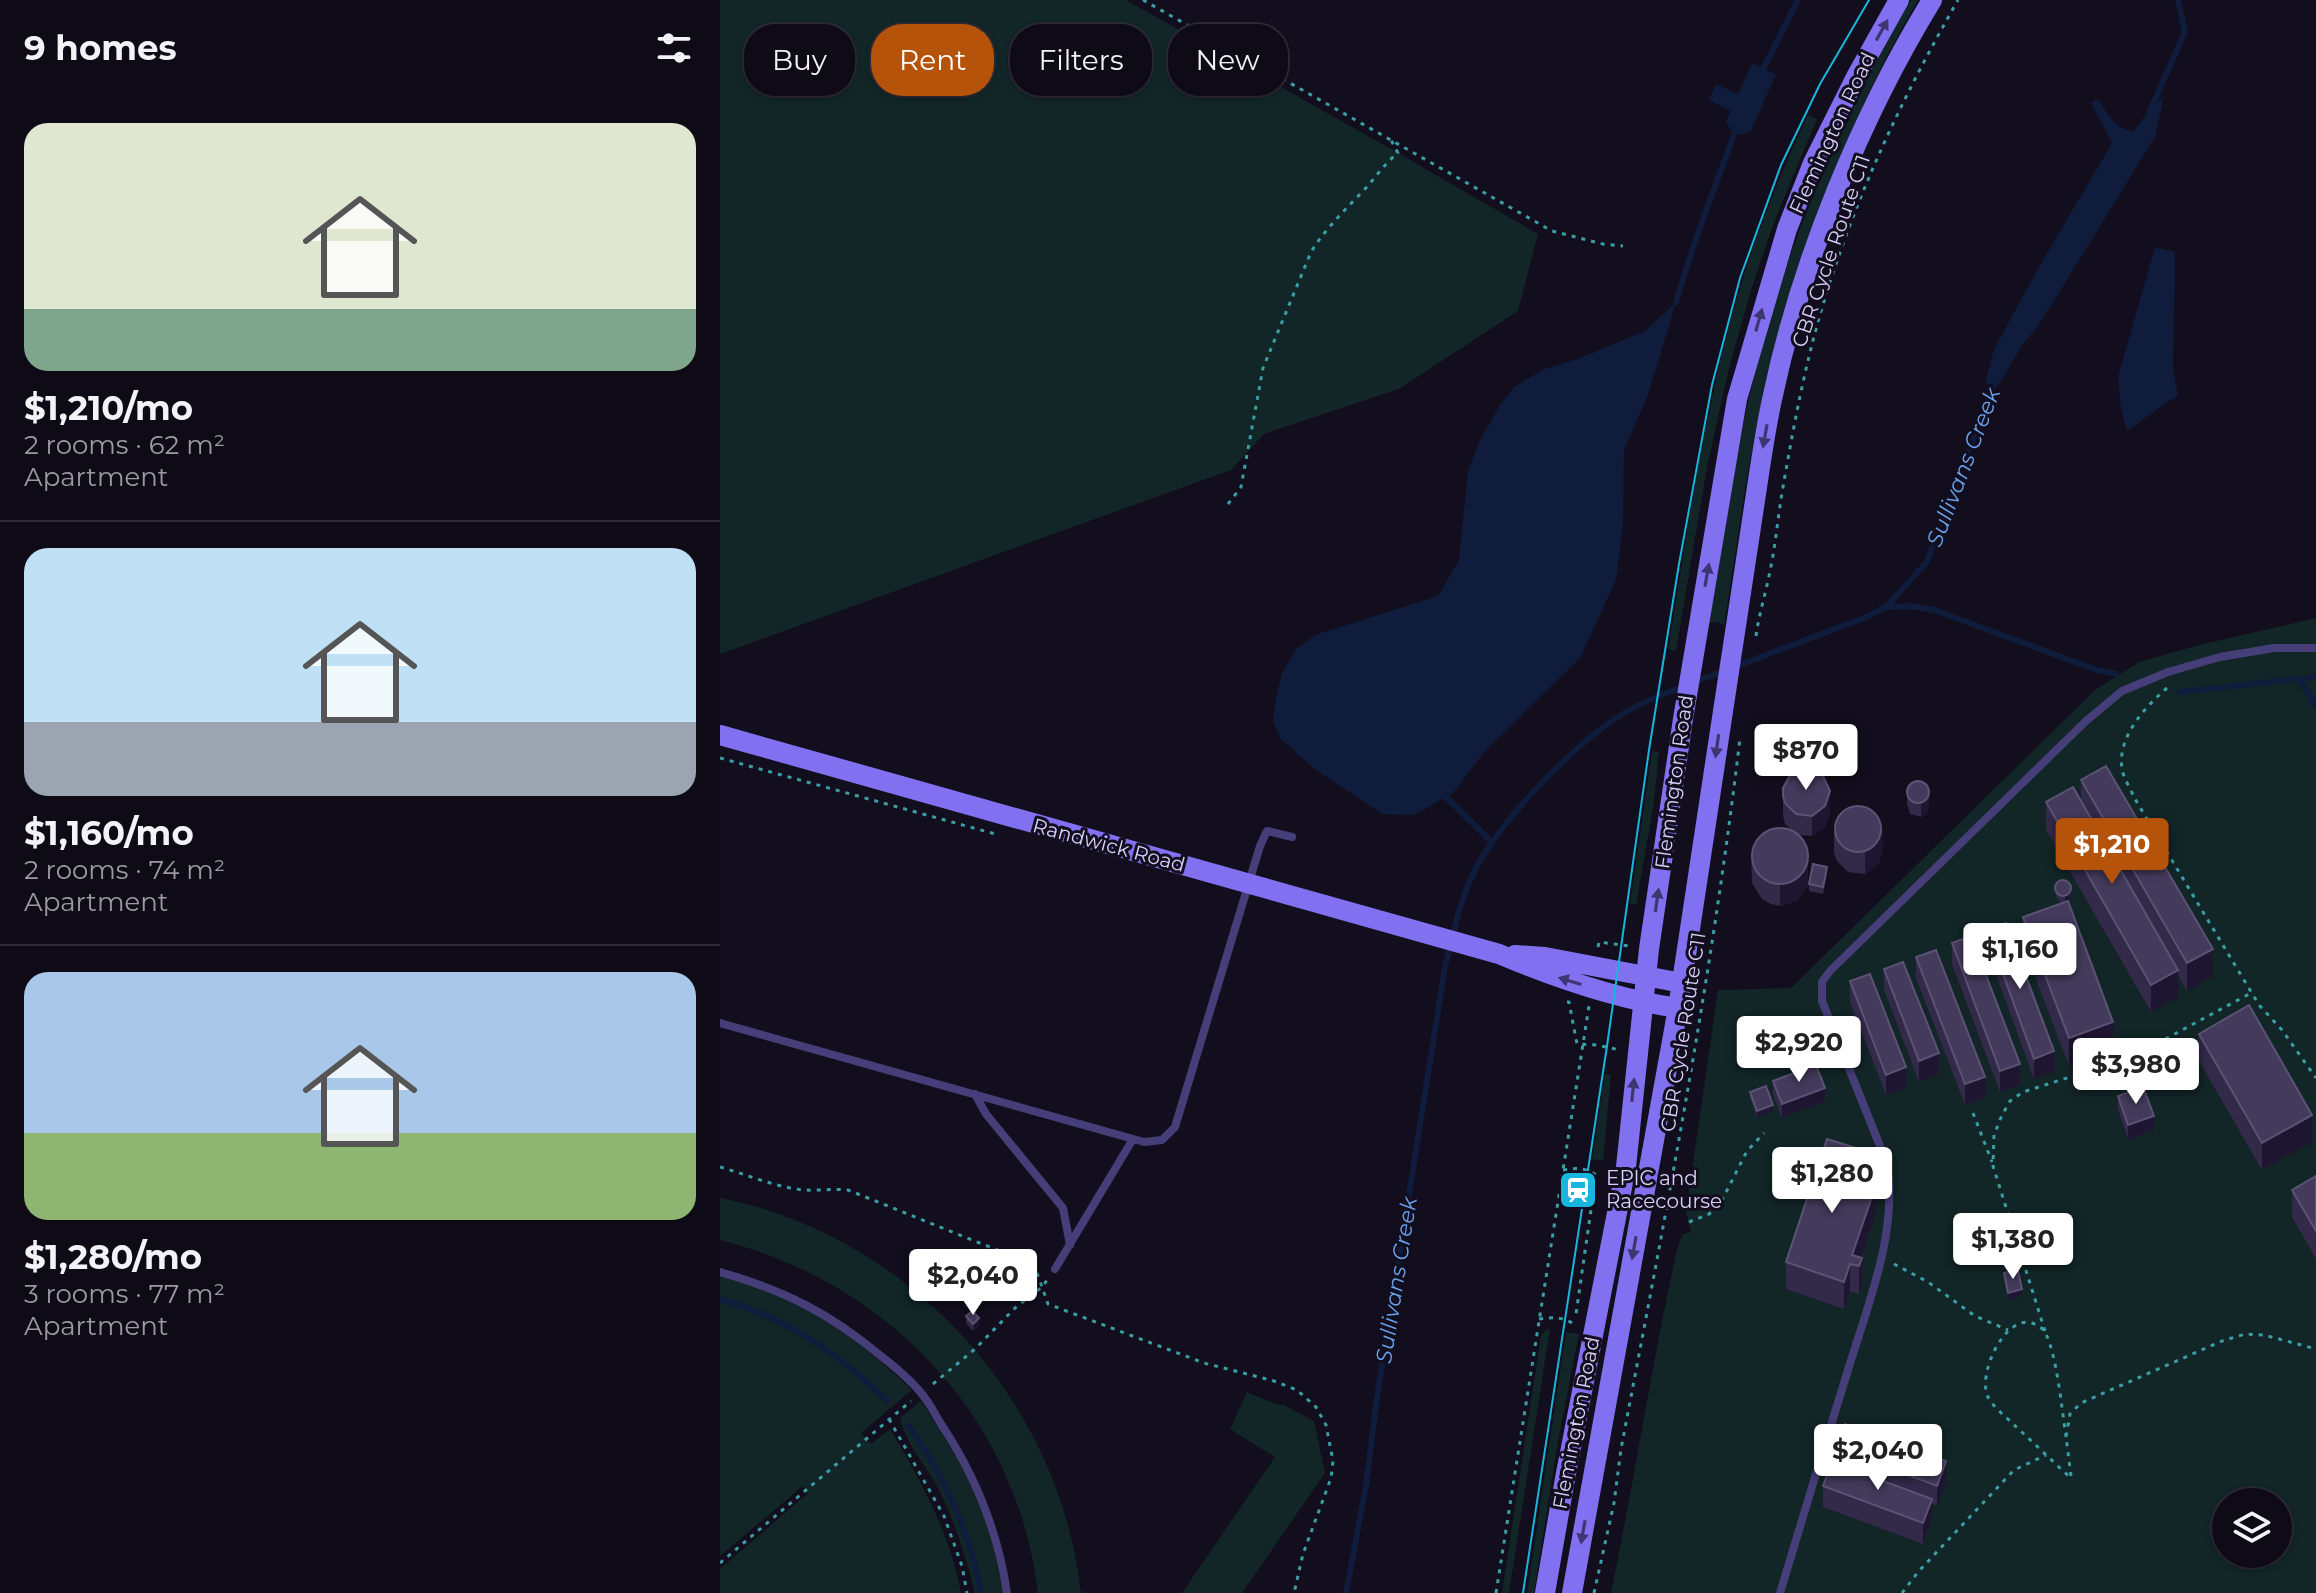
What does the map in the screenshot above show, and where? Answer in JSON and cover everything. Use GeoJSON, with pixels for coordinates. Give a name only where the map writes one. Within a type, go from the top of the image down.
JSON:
{"type":"FeatureCollection","features":[{"type":"Feature","properties":{"kind":"main road","name":"Flemington Road"},"geometry":{"type":"LineString","coordinates":[[1545,1593],[1626,1167],[1649,949],[1683,719],[1737,399],[1767,291],[1813,163],[1899,0]]}},
{"type":"Feature","properties":{"kind":"main road","name":"Flemington Road"},"geometry":{"type":"LineString","coordinates":[[1572,1593],[1678,1008],[1773,394],[1796,306],[1818,239],[1883,86],[1932,0]]}},
{"type":"Feature","properties":{"kind":"main road","name":"Randwick Road"},"geometry":{"type":"LineString","coordinates":[[720,735],[1499,954],[1542,972],[1593,978],[1646,977],[1682,983]]}},
{"type":"Feature","properties":{"kind":"main road","name":"Randwick Road"},"geometry":{"type":"LineString","coordinates":[[1593,978],[1643,1003],[1678,1008]]}},
{"type":"Feature","properties":{"kind":"main road"},"geometry":{"type":"LineString","coordinates":[[1566,1473],[1592,1481]]}},
{"type":"Feature","properties":{"kind":"lane"},"geometry":{"type":"LineString","coordinates":[[1780,1593],[1882,1258],[1890,1200],[1886,1161],[1821,997],[1822,982],[2086,721],[2122,691],[2168,672],[2220,657],[2274,648],[2316,648]]}},
{"type":"Feature","properties":{"kind":"lane"},"geometry":{"type":"LineString","coordinates":[[720,1023],[1133,1139],[1156,1142],[1168,1137],[1175,1127],[1236,932],[1253,864],[1267,831],[1292,837]]}},
{"type":"Feature","properties":{"kind":"lane"},"geometry":{"type":"LineString","coordinates":[[975,1094],[986,1114],[1063,1208],[1070,1245]]}},
{"type":"Feature","properties":{"kind":"lane"},"geometry":{"type":"LineString","coordinates":[[1055,1269],[1133,1139]]}},
{"type":"Feature","properties":{"kind":"lane"},"geometry":{"type":"LineString","coordinates":[[720,1272],[786,1294],[820,1311],[870,1347],[921,1393],[966,1463],[997,1545],[1007,1593]]}},
{"type":"Feature","properties":{"kind":"path"},"geometry":{"type":"LineString","coordinates":[[1143,0],[1552,231],[1623,246]]}},
{"type":"Feature","properties":{"kind":"path","name":"CBR Cycle Route C11"},"geometry":{"type":"LineString","coordinates":[[1758,622],[1770,571],[1796,418],[1825,298],[1864,186],[1886,135],[1958,0]]}},
{"type":"Feature","properties":{"kind":"path"},"geometry":{"type":"LineString","coordinates":[[1228,504],[1241,487],[1263,368],[1311,252],[1321,236],[1382,166],[1398,153],[1391,140]]}},
{"type":"Feature","properties":{"kind":"path"},"geometry":{"type":"LineString","coordinates":[[2198,663],[2164,690],[2144,711],[2124,747],[2122,769],[2135,799],[2251,993],[2316,1078]]}},
{"type":"Feature","properties":{"kind":"path","name":"CBR Cycle Route C11"},"geometry":{"type":"LineString","coordinates":[[1594,1593],[1614,1503],[1621,1449],[1689,1085],[1725,859],[1742,726]]}},
{"type":"Feature","properties":{"kind":"path"},"geometry":{"type":"LineString","coordinates":[[1496,1593],[1599,942],[1649,949]]}},
{"type":"Feature","properties":{"kind":"path"},"geometry":{"type":"LineString","coordinates":[[1993,1166],[1994,1135],[2002,1115],[2010,1101],[2023,1092],[2130,1058],[2251,993]]}},
{"type":"Feature","properties":{"kind":"path"},"geometry":{"type":"LineString","coordinates":[[1973,1113],[1993,1166],[2051,1350],[2072,1479],[1987,1396],[1986,1373],[1996,1347],[2008,1330],[2026,1321],[2037,1324],[2045,1331]]}},
{"type":"Feature","properties":{"kind":"path"},"geometry":{"type":"LineString","coordinates":[[1689,1222],[1719,1206],[1747,1151],[1764,1133]]}},
{"type":"Feature","properties":{"kind":"path"},"geometry":{"type":"LineString","coordinates":[[720,1167],[794,1189],[848,1190],[1027,1262],[1035,1267],[1048,1304],[1204,1363],[1297,1390],[1316,1407],[1326,1425],[1333,1461],[1331,1478],[1303,1554],[1294,1593]]}},
{"type":"Feature","properties":{"kind":"path"},"geometry":{"type":"LineString","coordinates":[[1539,1319],[1555,1317],[1574,1324],[1596,1175],[1588,1169],[1563,1170]]}},
{"type":"Feature","properties":{"kind":"path"},"geometry":{"type":"LineString","coordinates":[[1882,1258],[1928,1282],[1975,1316],[2008,1330]]}},
{"type":"Feature","properties":{"kind":"path"},"geometry":{"type":"LineString","coordinates":[[720,1563],[975,1349],[1015,1308],[1042,1287],[1055,1269]]}},
{"type":"Feature","properties":{"kind":"path"},"geometry":{"type":"LineString","coordinates":[[2066,1437],[2070,1414],[2081,1403],[2222,1341],[2245,1334],[2316,1349]]}},
{"type":"Feature","properties":{"kind":"path"},"geometry":{"type":"LineString","coordinates":[[889,1419],[944,1516],[962,1566],[967,1593]]}},
{"type":"Feature","properties":{"kind":"path"},"geometry":{"type":"LineString","coordinates":[[1902,1593],[2014,1470],[2046,1455]]}},
{"type":"Feature","properties":{"kind":"green space"},"geometry":{"type":"Polygon","coordinates":[[[720,0],[1126,0],[1169,24],[1168,96],[1288,96],[1288,91],[1538,234],[1518,311],[1399,389],[1264,434],[1231,470],[720,654],[720,0]]]}},
{"type":"Feature","properties":{"kind":"green space"},"geometry":{"type":"Polygon","coordinates":[[[1911,0],[1918,0],[1891,48],[1844,148],[1823,198],[1788,302],[1760,409],[1724,626],[1718,622],[1709,623],[1748,404],[1783,275],[1840,135],[1911,0]]]}},
{"type":"Feature","properties":{"kind":"green space"},"geometry":{"type":"Polygon","coordinates":[[[1808,115],[1817,119],[1774,222],[1729,368],[1707,467],[1676,651],[1668,649],[1698,466],[1728,330],[1763,220],[1808,115]]]}},
{"type":"Feature","properties":{"kind":"green space"},"geometry":{"type":"Polygon","coordinates":[[[2316,618],[2316,1593],[1611,1593],[1678,1245],[1683,1234],[1691,1232],[1686,1212],[1718,990],[1791,988],[2095,690],[2139,662],[2316,618]]]}},
{"type":"Feature","properties":{"kind":"green space"},"geometry":{"type":"Polygon","coordinates":[[[1652,751],[1659,752],[1654,802],[1636,905],[1630,904],[1652,751]]]}},
{"type":"Feature","properties":{"kind":"green space"},"geometry":{"type":"Polygon","coordinates":[[[1605,1074],[1611,1075],[1603,1161],[1592,1159],[1605,1074]]]}},
{"type":"Feature","properties":{"kind":"green space"},"geometry":{"type":"Polygon","coordinates":[[[720,1198],[789,1218],[854,1248],[912,1289],[964,1337],[1008,1393],[1042,1455],[1067,1522],[1081,1593],[1038,1593],[1025,1529],[1003,1470],[973,1415],[934,1367],[889,1324],[838,1289],[781,1260],[720,1240],[720,1198]]]}},
{"type":"Feature","properties":{"kind":"green space"},"geometry":{"type":"Polygon","coordinates":[[[720,1276],[747,1283],[799,1305],[870,1352],[912,1390],[861,1433],[871,1444],[890,1429],[942,1528],[961,1593],[720,1593],[720,1569],[808,1493],[803,1486],[720,1556],[720,1276]]]}},
{"type":"Feature","properties":{"kind":"green space"},"geometry":{"type":"Polygon","coordinates":[[[1550,1329],[1509,1593],[1502,1593],[1541,1335],[1550,1329]]]}},
{"type":"Feature","properties":{"kind":"green space"},"geometry":{"type":"Polygon","coordinates":[[[1566,1332],[1579,1334],[1534,1593],[1527,1593],[1566,1332]]]}},
{"type":"Feature","properties":{"kind":"green space"},"geometry":{"type":"Polygon","coordinates":[[[1247,1392],[1284,1405],[1314,1421],[1325,1473],[1242,1593],[1182,1593],[1275,1457],[1230,1429],[1247,1392]]]}},
{"type":"Feature","properties":{"kind":"green space"},"geometry":{"type":"Polygon","coordinates":[[[921,1401],[953,1450],[973,1489],[990,1536],[1003,1593],[975,1593],[960,1540],[944,1501],[907,1437],[900,1418],[921,1401]]]}},
{"type":"Feature","properties":{"kind":"water"},"geometry":{"type":"Polygon","coordinates":[[[1752,63],[1776,74],[1751,131],[1740,135],[1730,130],[1726,121],[1731,111],[1709,100],[1716,84],[1738,94],[1752,63]]]}},
{"type":"Feature","properties":{"kind":"water"},"geometry":{"type":"Polygon","coordinates":[[[2164,95],[2155,137],[2062,288],[1997,387],[1985,383],[1994,349],[2112,143],[2091,103],[2098,99],[2116,124],[2133,131],[2164,95]]]}},
{"type":"Feature","properties":{"kind":"water"},"geometry":{"type":"Polygon","coordinates":[[[2155,247],[2175,252],[2173,369],[2178,395],[2127,431],[2118,377],[2155,247]]]}},
{"type":"Feature","properties":{"kind":"water"},"geometry":{"type":"Polygon","coordinates":[[[1676,302],[1648,395],[1624,450],[1623,525],[1616,580],[1580,658],[1484,752],[1453,793],[1414,815],[1382,814],[1312,767],[1280,738],[1273,721],[1282,673],[1296,649],[1315,635],[1438,596],[1459,560],[1468,471],[1479,442],[1514,387],[1542,370],[1645,331],[1676,302]]]}},
{"type":"Feature","properties":{"kind":"building"},"geometry":{"type":"Polygon","coordinates":[[[2106,766],[2213,949],[2187,963],[2081,780],[2106,766]]]}},
{"type":"Feature","properties":{"kind":"building"},"geometry":{"type":"Polygon","coordinates":[[[1811,769],[1823,776],[1830,791],[1825,806],[1812,816],[1796,814],[1785,803],[1783,796],[1783,788],[1790,775],[1811,769]]]}},
{"type":"Feature","properties":{"kind":"building"},"geometry":{"type":"Polygon","coordinates":[[[1918,781],[1926,784],[1929,792],[1926,800],[1918,803],[1910,800],[1907,792],[1910,784],[1918,781]]]}},
{"type":"Feature","properties":{"kind":"building"},"geometry":{"type":"Polygon","coordinates":[[[2073,787],[2178,970],[2151,985],[2046,802],[2073,787]]]}},
{"type":"Feature","properties":{"kind":"building"},"geometry":{"type":"Polygon","coordinates":[[[1858,806],[1875,812],[1881,829],[1875,846],[1858,852],[1841,846],[1835,829],[1841,812],[1858,806]]]}},
{"type":"Feature","properties":{"kind":"building"},"geometry":{"type":"Polygon","coordinates":[[[1780,828],[1800,836],[1808,856],[1800,876],[1780,884],[1760,876],[1752,856],[1760,836],[1780,828]]]}},
{"type":"Feature","properties":{"kind":"building"},"geometry":{"type":"Polygon","coordinates":[[[1813,864],[1827,867],[1823,887],[1809,884],[1813,864]]]}},
{"type":"Feature","properties":{"kind":"building"},"geometry":{"type":"Polygon","coordinates":[[[2063,880],[2071,888],[2063,896],[2055,888],[2063,880]]]}},
{"type":"Feature","properties":{"kind":"building"},"geometry":{"type":"Polygon","coordinates":[[[2068,901],[2113,1022],[2069,1038],[2023,917],[2068,901]]]}},
{"type":"Feature","properties":{"kind":"building"},"geometry":{"type":"Polygon","coordinates":[[[2006,923],[2054,1051],[2034,1059],[1987,930],[2006,923]]]}},
{"type":"Feature","properties":{"kind":"building"},"geometry":{"type":"Polygon","coordinates":[[[1971,936],[2020,1064],[2000,1071],[1952,943],[1971,936]]]}},
{"type":"Feature","properties":{"kind":"building"},"geometry":{"type":"Polygon","coordinates":[[[1936,950],[1985,1077],[1965,1084],[1916,957],[1936,950]]]}},
{"type":"Feature","properties":{"kind":"building"},"geometry":{"type":"Polygon","coordinates":[[[1903,962],[1939,1053],[1919,1061],[1884,969],[1903,962]]]}},
{"type":"Feature","properties":{"kind":"building"},"geometry":{"type":"Polygon","coordinates":[[[1870,974],[1906,1067],[1886,1075],[1850,981],[1870,974]]]}},
{"type":"Feature","properties":{"kind":"building"},"geometry":{"type":"Polygon","coordinates":[[[2249,1005],[2312,1115],[2262,1143],[2199,1034],[2249,1005]]]}},
{"type":"Feature","properties":{"kind":"building"},"geometry":{"type":"Polygon","coordinates":[[[1816,1065],[1825,1088],[1782,1104],[1773,1081],[1816,1065]]]}},
{"type":"Feature","properties":{"kind":"building"},"geometry":{"type":"Polygon","coordinates":[[[1766,1086],[1773,1105],[1757,1111],[1750,1092],[1766,1086]]]}},
{"type":"Feature","properties":{"kind":"building"},"geometry":{"type":"Polygon","coordinates":[[[2143,1087],[2154,1116],[2128,1125],[2118,1096],[2143,1087]]]}},
{"type":"Feature","properties":{"kind":"building"},"geometry":{"type":"Polygon","coordinates":[[[1827,1139],[1859,1149],[1850,1176],[1876,1185],[1852,1255],[1862,1258],[1859,1266],[1850,1264],[1844,1282],[1786,1262],[1827,1139]]]}},
{"type":"Feature","properties":{"kind":"building"},"geometry":{"type":"Polygon","coordinates":[[[2316,1176],[2316,1231],[2292,1190],[2316,1176]]]}},
{"type":"Feature","properties":{"kind":"building"},"geometry":{"type":"Polygon","coordinates":[[[2018,1270],[2022,1289],[2008,1293],[2004,1273],[2018,1270]]]}},
{"type":"Feature","properties":{"kind":"building"},"geometry":{"type":"Polygon","coordinates":[[[972,1311],[979,1318],[973,1324],[966,1316],[972,1311]]]}},
{"type":"Feature","properties":{"kind":"building"},"geometry":{"type":"Polygon","coordinates":[[[1845,1424],[1946,1461],[1937,1486],[1836,1448],[1845,1424]]]}},
{"type":"Feature","properties":{"kind":"building"},"geometry":{"type":"Polygon","coordinates":[[[1832,1462],[1932,1499],[1923,1523],[1823,1486],[1832,1462]]]}},
{"type":"Feature","properties":{"kind":"waterway"},"geometry":{"type":"LineString","coordinates":[[1760,75],[1798,0]]}},
{"type":"Feature","properties":{"kind":"waterway","name":"Sullivans Creek"},"geometry":{"type":"LineString","coordinates":[[2149,113],[2185,32],[2178,0]]}},
{"type":"Feature","properties":{"kind":"waterway"},"geometry":{"type":"LineString","coordinates":[[1676,302],[1737,126]]}},
{"type":"Feature","properties":{"kind":"waterway","name":"Sullivans Creek"},"geometry":{"type":"LineString","coordinates":[[1695,682],[1886,607],[1926,563],[1996,379]]}},
{"type":"Feature","properties":{"kind":"waterway"},"geometry":{"type":"LineString","coordinates":[[1886,607],[1910,606],[1934,610],[2097,670],[2116,674]]}},
{"type":"Feature","properties":{"kind":"waterway"},"geometry":{"type":"LineString","coordinates":[[2180,692],[2316,677]]}},
{"type":"Feature","properties":{"kind":"waterway"},"geometry":{"type":"LineString","coordinates":[[2297,679],[2316,706]]}},
{"type":"Feature","properties":{"kind":"waterway","name":"Sullivans Creek"},"geometry":{"type":"LineString","coordinates":[[1346,1593],[1366,1486],[1377,1397],[1445,967],[1466,892],[1476,868],[1504,826],[1566,759],[1629,710],[1685,686]]}},
{"type":"Feature","properties":{"kind":"waterway"},"geometry":{"type":"LineString","coordinates":[[1446,797],[1492,842]]}},
{"type":"Feature","properties":{"kind":"waterway"},"geometry":{"type":"LineString","coordinates":[[720,1299],[767,1316],[810,1339],[850,1367],[887,1401]]}},
{"type":"Feature","properties":{"kind":"waterway"},"geometry":{"type":"LineString","coordinates":[[909,1426],[934,1465],[954,1505],[970,1548],[981,1593]]}},
{"type":"Feature","properties":{"kind":"tram line"},"geometry":{"type":"LineString","coordinates":[[1523,1593],[1649,750],[1712,385],[1740,278],[1781,165],[1820,84],[1869,0]]}},
{"type":"Feature","properties":{"kind":"place","name":"EPIC and Racecourse"},"geometry":{"type":"Point","coordinates":[1578,1190]}}]}
